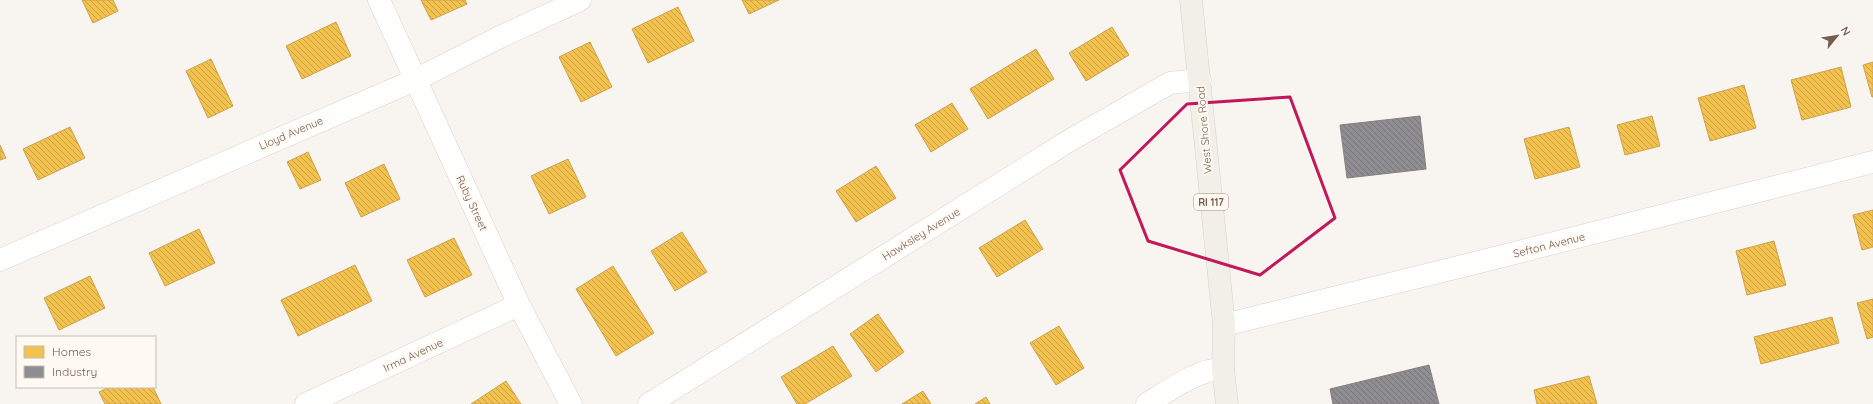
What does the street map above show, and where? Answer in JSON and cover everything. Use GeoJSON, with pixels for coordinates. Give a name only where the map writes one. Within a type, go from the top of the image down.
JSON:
{"type":"FeatureCollection","features":[{"type":"Feature","properties":{"kind":"main road","name":"West Shore Road"},"geometry":{"type":"LineString","coordinates":[[1191,0],[1224,325],[1223,369],[1227,404]]}},
{"type":"Feature","properties":{"kind":"street","name":"Ruby Street"},"geometry":{"type":"LineString","coordinates":[[379,0],[519,305],[571,404]]}},
{"type":"Feature","properties":{"kind":"street","name":"Lloyd Avenue"},"geometry":{"type":"LineString","coordinates":[[0,260],[415,80],[498,38],[580,0]]}},
{"type":"Feature","properties":{"kind":"street","name":"Hawksley Avenue"},"geometry":{"type":"LineString","coordinates":[[649,404],[1067,142],[1170,83],[1200,80]]}},
{"type":"Feature","properties":{"kind":"street","name":"Sefton Avenue"},"geometry":{"type":"LineString","coordinates":[[1224,325],[1873,162]]}},
{"type":"Feature","properties":{"kind":"street","name":"Irma Avenue"},"geometry":{"type":"LineString","coordinates":[[306,404],[519,305]]}},
{"type":"Feature","properties":{"kind":"street"},"geometry":{"type":"LineString","coordinates":[[1147,404],[1174,387],[1213,369],[1223,369]]}},
{"type":"Feature","properties":{"kind":"highlighted area"},"geometry":{"type":"Polygon","coordinates":[[[1290,97],[1335,218],[1260,275],[1148,241],[1120,170],[1187,104],[1290,97]]]}},
{"type":"Feature","properties":{"kind":"building: Homes"},"geometry":{"type":"Polygon","coordinates":[[[82,0],[113,0],[118,11],[93,23],[82,0]]]}},
{"type":"Feature","properties":{"kind":"building: Homes"},"geometry":{"type":"Polygon","coordinates":[[[421,0],[465,0],[467,4],[431,20],[421,0]]]}},
{"type":"Feature","properties":{"kind":"building: Homes"},"geometry":{"type":"Polygon","coordinates":[[[742,0],[779,0],[749,14],[742,0]]]}},
{"type":"Feature","properties":{"kind":"building: Homes"},"geometry":{"type":"Polygon","coordinates":[[[678,7],[694,41],[648,63],[632,29],[678,7]]]}},
{"type":"Feature","properties":{"kind":"building: Homes"},"geometry":{"type":"Polygon","coordinates":[[[336,22],[351,56],[302,79],[286,46],[336,22]]]}},
{"type":"Feature","properties":{"kind":"building: Homes"},"geometry":{"type":"Polygon","coordinates":[[[1112,27],[1129,55],[1086,81],[1069,53],[1112,27]]]}},
{"type":"Feature","properties":{"kind":"building: Homes"},"geometry":{"type":"Polygon","coordinates":[[[590,42],[612,87],[581,102],[559,57],[590,42]]]}},
{"type":"Feature","properties":{"kind":"building: Homes"},"geometry":{"type":"Polygon","coordinates":[[[1036,49],[1054,79],[988,119],[970,89],[1036,49]]]}},
{"type":"Feature","properties":{"kind":"building: Homes"},"geometry":{"type":"Polygon","coordinates":[[[211,59],[233,106],[208,118],[186,71],[211,59]]]}},
{"type":"Feature","properties":{"kind":"building: Homes"},"geometry":{"type":"Polygon","coordinates":[[[1873,62],[1873,97],[1872,97],[1863,65],[1873,62]]]}},
{"type":"Feature","properties":{"kind":"building: Homes"},"geometry":{"type":"Polygon","coordinates":[[[1841,67],[1851,107],[1802,120],[1791,80],[1841,67]]]}},
{"type":"Feature","properties":{"kind":"building: Homes"},"geometry":{"type":"Polygon","coordinates":[[[1744,85],[1756,128],[1710,141],[1698,98],[1744,85]]]}},
{"type":"Feature","properties":{"kind":"building: Homes"},"geometry":{"type":"Polygon","coordinates":[[[952,103],[968,129],[931,152],[915,125],[952,103]]]}},
{"type":"Feature","properties":{"kind":"building: Homes"},"geometry":{"type":"Polygon","coordinates":[[[1652,116],[1660,146],[1625,155],[1617,125],[1652,116]]]}},
{"type":"Feature","properties":{"kind":"building: Homes"},"geometry":{"type":"Polygon","coordinates":[[[70,127],[85,158],[38,180],[23,149],[70,127]]]}},
{"type":"Feature","properties":{"kind":"building: Homes"},"geometry":{"type":"Polygon","coordinates":[[[1569,127],[1580,167],[1535,179],[1524,139],[1569,127]]]}},
{"type":"Feature","properties":{"kind":"building: Homes"},"geometry":{"type":"Polygon","coordinates":[[[0,145],[6,158],[0,160],[0,145]]]}},
{"type":"Feature","properties":{"kind":"building: Homes"},"geometry":{"type":"Polygon","coordinates":[[[308,152],[321,180],[300,189],[287,162],[308,152]]]}},
{"type":"Feature","properties":{"kind":"building: Homes"},"geometry":{"type":"Polygon","coordinates":[[[568,159],[586,197],[549,214],[531,176],[568,159]]]}},
{"type":"Feature","properties":{"kind":"building: Homes"},"geometry":{"type":"Polygon","coordinates":[[[384,164],[400,199],[361,217],[345,183],[384,164]]]}},
{"type":"Feature","properties":{"kind":"building: Homes"},"geometry":{"type":"Polygon","coordinates":[[[876,166],[896,198],[856,222],[836,191],[876,166]]]}},
{"type":"Feature","properties":{"kind":"building: Homes"},"geometry":{"type":"Polygon","coordinates":[[[1873,210],[1873,247],[1862,250],[1853,215],[1873,210]]]}},
{"type":"Feature","properties":{"kind":"building: Homes"},"geometry":{"type":"Polygon","coordinates":[[[1025,220],[1043,249],[997,277],[979,248],[1025,220]]]}},
{"type":"Feature","properties":{"kind":"building: Homes"},"geometry":{"type":"Polygon","coordinates":[[[199,229],[215,263],[165,286],[149,253],[199,229]]]}},
{"type":"Feature","properties":{"kind":"building: Homes"},"geometry":{"type":"Polygon","coordinates":[[[682,232],[707,272],[675,291],[651,251],[682,232]]]}},
{"type":"Feature","properties":{"kind":"building: Homes"},"geometry":{"type":"Polygon","coordinates":[[[454,238],[472,275],[425,297],[407,260],[454,238]]]}},
{"type":"Feature","properties":{"kind":"building: Homes"},"geometry":{"type":"Polygon","coordinates":[[[1774,241],[1786,285],[1747,295],[1736,251],[1774,241]]]}},
{"type":"Feature","properties":{"kind":"building: Homes"},"geometry":{"type":"Polygon","coordinates":[[[355,265],[372,301],[298,336],[281,300],[355,265]]]}},
{"type":"Feature","properties":{"kind":"building: Homes"},"geometry":{"type":"Polygon","coordinates":[[[613,266],[654,333],[616,356],[576,289],[613,266]]]}},
{"type":"Feature","properties":{"kind":"building: Homes"},"geometry":{"type":"Polygon","coordinates":[[[90,276],[105,308],[59,330],[44,298],[90,276]]]}},
{"type":"Feature","properties":{"kind":"building: Homes"},"geometry":{"type":"Polygon","coordinates":[[[1873,299],[1873,337],[1867,339],[1857,303],[1873,299]]]}},
{"type":"Feature","properties":{"kind":"building: Homes"},"geometry":{"type":"Polygon","coordinates":[[[878,314],[904,352],[876,372],[850,334],[878,314]]]}},
{"type":"Feature","properties":{"kind":"building: Homes"},"geometry":{"type":"Polygon","coordinates":[[[1832,317],[1839,343],[1761,364],[1754,337],[1832,317]]]}},
{"type":"Feature","properties":{"kind":"building: Homes"},"geometry":{"type":"Polygon","coordinates":[[[1059,326],[1084,368],[1056,385],[1030,343],[1059,326]]]}},
{"type":"Feature","properties":{"kind":"building: Homes"},"geometry":{"type":"Polygon","coordinates":[[[833,346],[852,376],[805,404],[797,404],[781,377],[833,346]]]}},
{"type":"Feature","properties":{"kind":"building: Homes"},"geometry":{"type":"Polygon","coordinates":[[[1589,376],[1597,404],[1537,404],[1534,390],[1589,376]]]}},
{"type":"Feature","properties":{"kind":"building: Homes"},"geometry":{"type":"Polygon","coordinates":[[[506,381],[521,404],[471,404],[506,381]]]}},
{"type":"Feature","properties":{"kind":"building: Homes"},"geometry":{"type":"Polygon","coordinates":[[[107,388],[153,388],[161,404],[105,404],[99,392],[107,388]]]}},
{"type":"Feature","properties":{"kind":"building: Homes"},"geometry":{"type":"Polygon","coordinates":[[[923,391],[931,404],[902,404],[923,391]]]}},
{"type":"Feature","properties":{"kind":"building: Homes"},"geometry":{"type":"Polygon","coordinates":[[[986,397],[990,404],[975,404],[986,397]]]}},
{"type":"Feature","properties":{"kind":"building: Industry"},"geometry":{"type":"Polygon","coordinates":[[[1420,116],[1426,169],[1347,178],[1340,125],[1420,116]]]}},
{"type":"Feature","properties":{"kind":"building: Industry"},"geometry":{"type":"Polygon","coordinates":[[[1429,365],[1439,404],[1333,404],[1330,389],[1429,365]]]}}]}
